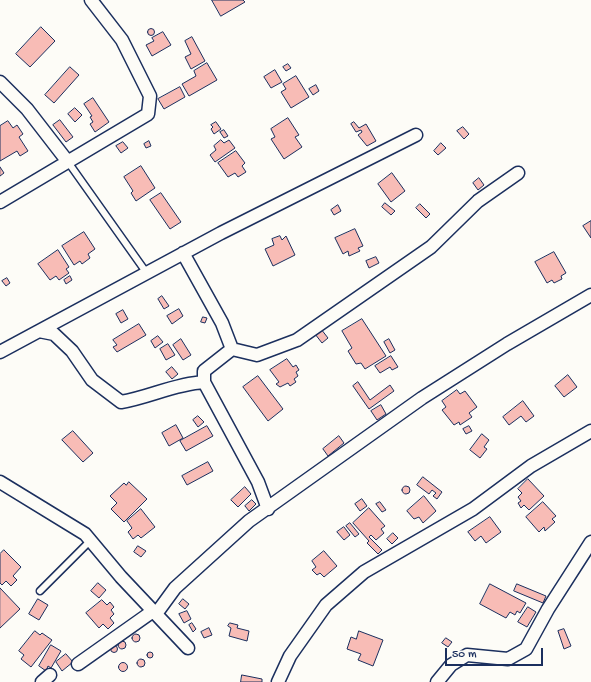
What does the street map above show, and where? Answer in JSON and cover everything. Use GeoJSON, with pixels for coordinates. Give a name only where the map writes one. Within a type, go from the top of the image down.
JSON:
{"type":"FeatureCollection","features":[{"type":"Feature","properties":{"kind":"street"},"geometry":{"type":"LineString","coordinates":[[0,202],[148,114],[150,96],[126,47],[92,0]]}},
{"type":"Feature","properties":{"kind":"street"},"geometry":{"type":"LineString","coordinates":[[0,82],[27,109],[68,162]]}},
{"type":"Feature","properties":{"kind":"street"},"geometry":{"type":"LineString","coordinates":[[0,352],[182,253],[416,135]]}},
{"type":"Feature","properties":{"kind":"street"},"geometry":{"type":"LineString","coordinates":[[232,349],[257,355],[297,340],[430,247],[478,201],[518,173]]}},
{"type":"Feature","properties":{"kind":"street"},"geometry":{"type":"LineString","coordinates":[[182,253],[222,322],[232,349]]}},
{"type":"Feature","properties":{"kind":"street"},"geometry":{"type":"LineString","coordinates":[[78,664],[155,612],[175,588],[249,521],[268,509],[422,398],[507,344],[591,294]]}},
{"type":"Feature","properties":{"kind":"street"},"geometry":{"type":"LineString","coordinates":[[39,331],[54,334],[72,351],[92,380],[121,402],[139,399],[185,383],[204,382]]}},
{"type":"Feature","properties":{"kind":"street"},"geometry":{"type":"LineString","coordinates":[[232,349],[204,370],[204,382],[258,482],[268,509]]}},
{"type":"Feature","properties":{"kind":"street"},"geometry":{"type":"LineString","coordinates":[[278,682],[290,656],[326,605],[364,572],[473,509],[531,466],[591,431]]}},
{"type":"Feature","properties":{"kind":"street"},"geometry":{"type":"LineString","coordinates":[[0,482],[85,534],[121,577],[188,648]]}},
{"type":"Feature","properties":{"kind":"street"},"geometry":{"type":"LineString","coordinates":[[437,682],[451,665],[467,655],[508,659],[526,649],[548,609],[591,542]]}},
{"type":"Feature","properties":{"kind":"lane"},"geometry":{"type":"LineString","coordinates":[[68,162],[146,272]]}},
{"type":"Feature","properties":{"kind":"lane"},"geometry":{"type":"LineString","coordinates":[[40,591],[91,540]]}},
{"type":"Feature","properties":{"kind":"building"},"geometry":{"type":"Polygon","coordinates":[[[212,0],[243,0],[245,2],[221,16],[212,0]]]}},
{"type":"Feature","properties":{"kind":"building"},"geometry":{"type":"Polygon","coordinates":[[[41,27],[55,41],[30,67],[16,54],[41,27]]]}},
{"type":"Feature","properties":{"kind":"building"},"geometry":{"type":"Polygon","coordinates":[[[151,29],[154,32],[151,35],[148,32],[151,29]]]}},
{"type":"Feature","properties":{"kind":"building"},"geometry":{"type":"Polygon","coordinates":[[[163,32],[171,45],[152,56],[146,45],[154,41],[152,38],[163,32]]]}},
{"type":"Feature","properties":{"kind":"building"},"geometry":{"type":"Polygon","coordinates":[[[192,37],[205,61],[191,69],[185,57],[191,54],[185,41],[192,37]]]}},
{"type":"Feature","properties":{"kind":"building"},"geometry":{"type":"Polygon","coordinates":[[[207,63],[217,80],[189,96],[182,84],[196,76],[194,71],[207,63]]]}},
{"type":"Feature","properties":{"kind":"building"},"geometry":{"type":"Polygon","coordinates":[[[288,64],[291,68],[286,71],[283,67],[288,64]]]}},
{"type":"Feature","properties":{"kind":"building"},"geometry":{"type":"Polygon","coordinates":[[[70,67],[79,75],[54,103],[45,95],[70,67]]]}},
{"type":"Feature","properties":{"kind":"building"},"geometry":{"type":"Polygon","coordinates":[[[275,70],[282,82],[271,88],[264,77],[275,70]]]}},
{"type":"Feature","properties":{"kind":"building"},"geometry":{"type":"Polygon","coordinates":[[[296,76],[309,97],[291,108],[281,92],[286,89],[283,84],[296,76]]]}},
{"type":"Feature","properties":{"kind":"building"},"geometry":{"type":"Polygon","coordinates":[[[316,85],[319,91],[313,95],[309,89],[316,85]]]}},
{"type":"Feature","properties":{"kind":"building"},"geometry":{"type":"Polygon","coordinates":[[[180,87],[185,97],[164,109],[158,99],[180,87]]]}},
{"type":"Feature","properties":{"kind":"building"},"geometry":{"type":"Polygon","coordinates":[[[93,98],[109,122],[95,132],[90,124],[93,122],[90,117],[92,116],[84,104],[93,98]]]}},
{"type":"Feature","properties":{"kind":"building"},"geometry":{"type":"Polygon","coordinates":[[[75,108],[82,115],[75,122],[68,114],[75,108]]]}},
{"type":"Feature","properties":{"kind":"building"},"geometry":{"type":"Polygon","coordinates":[[[288,118],[299,135],[295,137],[302,147],[284,159],[271,139],[275,137],[271,129],[288,118]]]}},
{"type":"Feature","properties":{"kind":"building"},"geometry":{"type":"Polygon","coordinates":[[[60,120],[73,137],[66,142],[53,125],[60,120]]]}},
{"type":"Feature","properties":{"kind":"building"},"geometry":{"type":"Polygon","coordinates":[[[8,121],[13,128],[17,125],[23,134],[19,137],[28,151],[20,156],[17,151],[0,161],[0,126],[8,121]]]}},
{"type":"Feature","properties":{"kind":"building"},"geometry":{"type":"Polygon","coordinates":[[[216,122],[221,129],[214,134],[211,129],[213,127],[211,125],[216,122]]]}},
{"type":"Feature","properties":{"kind":"building"},"geometry":{"type":"Polygon","coordinates":[[[354,122],[359,128],[366,124],[376,141],[367,146],[358,135],[362,132],[361,130],[356,132],[351,124],[354,122]]]}},
{"type":"Feature","properties":{"kind":"building"},"geometry":{"type":"Polygon","coordinates":[[[463,127],[469,134],[464,139],[457,131],[463,127]]]}},
{"type":"Feature","properties":{"kind":"building"},"geometry":{"type":"Polygon","coordinates":[[[224,130],[228,136],[224,138],[220,132],[224,130]]]}},
{"type":"Feature","properties":{"kind":"building"},"geometry":{"type":"Polygon","coordinates":[[[221,140],[224,143],[229,140],[235,148],[215,162],[210,155],[216,150],[214,146],[221,140]]]}},
{"type":"Feature","properties":{"kind":"building"},"geometry":{"type":"Polygon","coordinates":[[[149,141],[151,146],[146,148],[144,144],[149,141]]]}},
{"type":"Feature","properties":{"kind":"building"},"geometry":{"type":"Polygon","coordinates":[[[123,142],[128,148],[121,153],[116,146],[123,142]]]}},
{"type":"Feature","properties":{"kind":"building"},"geometry":{"type":"Polygon","coordinates":[[[441,143],[446,148],[438,155],[434,151],[441,143]]]}},
{"type":"Feature","properties":{"kind":"building"},"geometry":{"type":"Polygon","coordinates":[[[236,151],[245,163],[242,166],[246,172],[238,177],[235,173],[228,177],[218,163],[236,151]]]}},
{"type":"Feature","properties":{"kind":"building"},"geometry":{"type":"Polygon","coordinates":[[[141,166],[155,188],[136,201],[131,193],[133,191],[124,177],[141,166]]]}},
{"type":"Feature","properties":{"kind":"building"},"geometry":{"type":"Polygon","coordinates":[[[0,167],[4,173],[0,176],[0,167]]]}},
{"type":"Feature","properties":{"kind":"building"},"geometry":{"type":"Polygon","coordinates":[[[392,173],[405,191],[391,202],[378,184],[392,173]]]}},
{"type":"Feature","properties":{"kind":"building"},"geometry":{"type":"Polygon","coordinates":[[[479,178],[484,185],[478,190],[473,183],[479,178]]]}},
{"type":"Feature","properties":{"kind":"building"},"geometry":{"type":"Polygon","coordinates":[[[161,193],[181,222],[170,229],[150,200],[161,193]]]}},
{"type":"Feature","properties":{"kind":"building"},"geometry":{"type":"Polygon","coordinates":[[[385,203],[395,211],[391,215],[382,207],[385,203]]]}},
{"type":"Feature","properties":{"kind":"building"},"geometry":{"type":"Polygon","coordinates":[[[420,204],[430,214],[426,218],[416,208],[420,204]]]}},
{"type":"Feature","properties":{"kind":"building"},"geometry":{"type":"Polygon","coordinates":[[[338,205],[341,211],[334,215],[331,210],[338,205]]]}},
{"type":"Feature","properties":{"kind":"building"},"geometry":{"type":"Polygon","coordinates":[[[591,221],[591,238],[583,226],[591,221]]]}},
{"type":"Feature","properties":{"kind":"building"},"geometry":{"type":"Polygon","coordinates":[[[355,229],[363,246],[358,248],[360,251],[349,256],[348,251],[343,254],[335,238],[355,229]]]}},
{"type":"Feature","properties":{"kind":"building"},"geometry":{"type":"Polygon","coordinates":[[[84,232],[95,249],[88,254],[90,258],[82,264],[80,261],[74,265],[62,246],[84,232]]]}},
{"type":"Feature","properties":{"kind":"building"},"geometry":{"type":"Polygon","coordinates":[[[280,236],[282,240],[286,236],[295,255],[273,266],[265,249],[274,245],[272,239],[280,236]]]}},
{"type":"Feature","properties":{"kind":"building"},"geometry":{"type":"Polygon","coordinates":[[[58,250],[69,267],[66,269],[69,273],[59,280],[56,276],[50,280],[38,264],[58,250]]]}},
{"type":"Feature","properties":{"kind":"building"},"geometry":{"type":"Polygon","coordinates":[[[554,252],[566,273],[561,276],[562,279],[554,283],[552,280],[547,283],[535,262],[554,252]]]}},
{"type":"Feature","properties":{"kind":"building"},"geometry":{"type":"Polygon","coordinates":[[[376,257],[379,263],[369,268],[366,261],[376,257]]]}},
{"type":"Feature","properties":{"kind":"building"},"geometry":{"type":"Polygon","coordinates":[[[70,276],[72,280],[66,284],[64,280],[70,276]]]}},
{"type":"Feature","properties":{"kind":"building"},"geometry":{"type":"Polygon","coordinates":[[[7,278],[10,283],[6,286],[2,281],[7,278]]]}},
{"type":"Feature","properties":{"kind":"building"},"geometry":{"type":"Polygon","coordinates":[[[162,296],[169,306],[164,309],[158,299],[162,296]]]}},
{"type":"Feature","properties":{"kind":"building"},"geometry":{"type":"Polygon","coordinates":[[[179,309],[183,316],[172,324],[167,316],[179,309]]]}},
{"type":"Feature","properties":{"kind":"building"},"geometry":{"type":"Polygon","coordinates":[[[123,310],[128,319],[121,323],[116,314],[123,310]]]}},
{"type":"Feature","properties":{"kind":"building"},"geometry":{"type":"Polygon","coordinates":[[[203,317],[207,318],[205,323],[201,322],[203,317]]]}},
{"type":"Feature","properties":{"kind":"building"},"geometry":{"type":"Polygon","coordinates":[[[362,319],[386,356],[365,369],[361,363],[356,364],[348,351],[352,348],[342,331],[362,319]]]}},
{"type":"Feature","properties":{"kind":"building"},"geometry":{"type":"Polygon","coordinates":[[[139,324],[146,335],[117,352],[113,347],[117,345],[113,340],[139,324]]]}},
{"type":"Feature","properties":{"kind":"building"},"geometry":{"type":"Polygon","coordinates":[[[321,329],[328,338],[322,343],[315,334],[321,329]]]}},
{"type":"Feature","properties":{"kind":"building"},"geometry":{"type":"Polygon","coordinates":[[[158,336],[163,342],[155,348],[151,341],[158,336]]]}},
{"type":"Feature","properties":{"kind":"building"},"geometry":{"type":"Polygon","coordinates":[[[181,339],[191,355],[183,360],[173,345],[181,339]]]}},
{"type":"Feature","properties":{"kind":"building"},"geometry":{"type":"Polygon","coordinates":[[[389,339],[395,350],[390,353],[384,342],[389,339]]]}},
{"type":"Feature","properties":{"kind":"building"},"geometry":{"type":"Polygon","coordinates":[[[168,344],[175,355],[166,360],[160,349],[168,344]]]}},
{"type":"Feature","properties":{"kind":"building"},"geometry":{"type":"Polygon","coordinates":[[[391,356],[398,367],[392,370],[390,367],[380,373],[375,366],[391,356]]]}},
{"type":"Feature","properties":{"kind":"building"},"geometry":{"type":"Polygon","coordinates":[[[287,359],[293,367],[296,365],[299,370],[296,372],[298,376],[294,379],[296,382],[290,386],[288,383],[280,387],[276,384],[279,382],[270,370],[287,359]]]}},
{"type":"Feature","properties":{"kind":"building"},"geometry":{"type":"Polygon","coordinates":[[[172,367],[178,374],[172,379],[166,372],[172,367]]]}},
{"type":"Feature","properties":{"kind":"building"},"geometry":{"type":"Polygon","coordinates":[[[568,375],[577,387],[564,397],[555,386],[568,375]]]}},
{"type":"Feature","properties":{"kind":"building"},"geometry":{"type":"Polygon","coordinates":[[[258,376],[283,409],[268,421],[243,387],[258,376]]]}},
{"type":"Feature","properties":{"kind":"building"},"geometry":{"type":"Polygon","coordinates":[[[358,382],[370,400],[390,385],[394,391],[369,409],[353,386],[358,382]]]}},
{"type":"Feature","properties":{"kind":"building"},"geometry":{"type":"Polygon","coordinates":[[[457,390],[460,394],[465,391],[477,407],[469,413],[472,417],[460,425],[459,422],[454,425],[442,410],[446,407],[442,401],[457,390]]]}},
{"type":"Feature","properties":{"kind":"building"},"geometry":{"type":"Polygon","coordinates":[[[523,401],[534,416],[526,422],[521,416],[509,425],[503,417],[523,401]]]}},
{"type":"Feature","properties":{"kind":"building"},"geometry":{"type":"Polygon","coordinates":[[[381,405],[386,414],[377,420],[371,411],[381,405]]]}},
{"type":"Feature","properties":{"kind":"building"},"geometry":{"type":"Polygon","coordinates":[[[198,416],[204,422],[198,427],[193,420],[198,416]]]}},
{"type":"Feature","properties":{"kind":"building"},"geometry":{"type":"Polygon","coordinates":[[[176,425],[183,438],[169,446],[162,433],[176,425]]]}},
{"type":"Feature","properties":{"kind":"building"},"geometry":{"type":"Polygon","coordinates":[[[207,426],[213,436],[186,451],[180,441],[207,426]]]}},
{"type":"Feature","properties":{"kind":"building"},"geometry":{"type":"Polygon","coordinates":[[[469,426],[472,431],[466,434],[463,429],[469,426]]]}},
{"type":"Feature","properties":{"kind":"building"},"geometry":{"type":"Polygon","coordinates":[[[73,431],[93,453],[83,462],[62,440],[73,431]]]}},
{"type":"Feature","properties":{"kind":"building"},"geometry":{"type":"Polygon","coordinates":[[[482,434],[489,440],[484,447],[487,449],[480,458],[470,450],[482,434]]]}},
{"type":"Feature","properties":{"kind":"building"},"geometry":{"type":"Polygon","coordinates":[[[339,436],[344,443],[328,456],[323,449],[339,436]]]}},
{"type":"Feature","properties":{"kind":"building"},"geometry":{"type":"Polygon","coordinates":[[[208,462],[213,471],[187,485],[182,476],[208,462]]]}},
{"type":"Feature","properties":{"kind":"building"},"geometry":{"type":"Polygon","coordinates":[[[423,477],[442,492],[437,499],[433,496],[436,493],[432,490],[429,494],[417,485],[423,477]]]}},
{"type":"Feature","properties":{"kind":"building"},"geometry":{"type":"Polygon","coordinates":[[[528,479],[544,496],[529,510],[524,505],[521,508],[518,503],[521,501],[518,497],[522,493],[518,489],[528,479]]]}},
{"type":"Feature","properties":{"kind":"building"},"geometry":{"type":"Polygon","coordinates":[[[129,482],[147,499],[124,522],[111,509],[117,503],[110,496],[124,483],[126,485],[129,482]]]}},
{"type":"Feature","properties":{"kind":"building"},"geometry":{"type":"Polygon","coordinates":[[[404,486],[408,486],[410,490],[408,494],[404,494],[402,492],[402,488],[404,486]]]}},
{"type":"Feature","properties":{"kind":"building"},"geometry":{"type":"Polygon","coordinates":[[[245,487],[251,494],[238,507],[231,500],[245,487]]]}},
{"type":"Feature","properties":{"kind":"building"},"geometry":{"type":"Polygon","coordinates":[[[424,496],[436,511],[423,523],[419,517],[414,519],[407,511],[424,496]]]}},
{"type":"Feature","properties":{"kind":"building"},"geometry":{"type":"Polygon","coordinates":[[[362,499],[367,506],[360,511],[355,504],[362,499]]]}},
{"type":"Feature","properties":{"kind":"building"},"geometry":{"type":"Polygon","coordinates":[[[252,500],[256,504],[249,511],[245,506],[252,500]]]}},
{"type":"Feature","properties":{"kind":"building"},"geometry":{"type":"Polygon","coordinates":[[[380,502],[386,510],[382,512],[376,504],[380,502]]]}},
{"type":"Feature","properties":{"kind":"building"},"geometry":{"type":"Polygon","coordinates":[[[543,502],[556,516],[552,519],[555,522],[545,531],[544,527],[539,532],[526,517],[543,502]]]}},
{"type":"Feature","properties":{"kind":"building"},"geometry":{"type":"Polygon","coordinates":[[[369,508],[385,526],[381,529],[384,533],[376,540],[371,535],[369,537],[382,550],[378,554],[367,543],[369,541],[353,523],[369,508]]]}},
{"type":"Feature","properties":{"kind":"building"},"geometry":{"type":"Polygon","coordinates":[[[141,509],[155,527],[141,538],[138,535],[133,539],[128,532],[132,528],[127,521],[141,509]]]}},
{"type":"Feature","properties":{"kind":"building"},"geometry":{"type":"Polygon","coordinates":[[[490,517],[501,532],[486,543],[481,536],[475,541],[468,532],[490,517]]]}},
{"type":"Feature","properties":{"kind":"building"},"geometry":{"type":"Polygon","coordinates":[[[350,523],[359,534],[355,537],[346,526],[350,523]]]}},
{"type":"Feature","properties":{"kind":"building"},"geometry":{"type":"Polygon","coordinates":[[[344,527],[350,535],[344,540],[337,532],[344,527]]]}},
{"type":"Feature","properties":{"kind":"building"},"geometry":{"type":"Polygon","coordinates":[[[393,533],[398,538],[392,544],[387,539],[393,533]]]}},
{"type":"Feature","properties":{"kind":"building"},"geometry":{"type":"Polygon","coordinates":[[[138,546],[146,551],[141,557],[134,552],[138,546]]]}},
{"type":"Feature","properties":{"kind":"building"},"geometry":{"type":"Polygon","coordinates":[[[4,550],[21,567],[13,576],[17,580],[11,586],[6,581],[2,585],[0,583],[0,554],[4,550]]]}},
{"type":"Feature","properties":{"kind":"building"},"geometry":{"type":"Polygon","coordinates":[[[324,551],[337,566],[324,577],[320,573],[317,575],[312,570],[316,567],[312,561],[324,551]]]}},
{"type":"Feature","properties":{"kind":"building"},"geometry":{"type":"Polygon","coordinates":[[[98,583],[106,590],[99,598],[91,591],[98,583]]]}},
{"type":"Feature","properties":{"kind":"building"},"geometry":{"type":"Polygon","coordinates":[[[490,584],[526,603],[520,613],[517,611],[515,615],[510,612],[506,618],[480,604],[490,584]]]}},
{"type":"Feature","properties":{"kind":"building"},"geometry":{"type":"Polygon","coordinates":[[[517,584],[546,596],[543,603],[514,591],[517,584]]]}},
{"type":"Feature","properties":{"kind":"building"},"geometry":{"type":"Polygon","coordinates":[[[0,588],[20,609],[0,628],[0,588]]]}},
{"type":"Feature","properties":{"kind":"building"},"geometry":{"type":"Polygon","coordinates":[[[38,599],[48,605],[39,620],[29,614],[38,599]]]}},
{"type":"Feature","properties":{"kind":"building"},"geometry":{"type":"Polygon","coordinates":[[[183,599],[189,604],[185,609],[179,604],[183,599]]]}},
{"type":"Feature","properties":{"kind":"building"},"geometry":{"type":"Polygon","coordinates":[[[102,600],[107,605],[110,602],[114,607],[111,610],[114,614],[110,618],[114,623],[108,629],[103,624],[99,628],[86,613],[102,600]]]}},
{"type":"Feature","properties":{"kind":"building"},"geometry":{"type":"Polygon","coordinates":[[[528,607],[536,612],[527,627],[518,622],[528,607]]]}},
{"type":"Feature","properties":{"kind":"building"},"geometry":{"type":"Polygon","coordinates":[[[187,611],[191,619],[184,623],[179,614],[187,611]]]}},
{"type":"Feature","properties":{"kind":"building"},"geometry":{"type":"Polygon","coordinates":[[[192,623],[196,629],[193,632],[189,625],[192,623]]]}},
{"type":"Feature","properties":{"kind":"building"},"geometry":{"type":"Polygon","coordinates":[[[230,623],[238,625],[237,628],[249,631],[247,641],[229,636],[231,628],[228,626],[230,623]]]}},
{"type":"Feature","properties":{"kind":"building"},"geometry":{"type":"Polygon","coordinates":[[[209,628],[212,635],[204,638],[201,632],[209,628]]]}},
{"type":"Feature","properties":{"kind":"building"},"geometry":{"type":"Polygon","coordinates":[[[564,629],[571,646],[564,649],[558,631],[564,629]]]}},
{"type":"Feature","properties":{"kind":"building"},"geometry":{"type":"Polygon","coordinates":[[[35,631],[40,635],[42,633],[52,640],[31,667],[21,659],[24,655],[19,651],[35,631]]]}},
{"type":"Feature","properties":{"kind":"building"},"geometry":{"type":"Polygon","coordinates":[[[359,631],[383,640],[373,666],[358,660],[361,654],[347,649],[351,637],[356,639],[359,631]]]}},
{"type":"Feature","properties":{"kind":"building"},"geometry":{"type":"Polygon","coordinates":[[[134,634],[138,634],[140,638],[138,642],[134,642],[132,640],[132,636],[134,634]]]}},
{"type":"Feature","properties":{"kind":"building"},"geometry":{"type":"Polygon","coordinates":[[[446,638],[452,642],[448,647],[442,643],[446,638]]]}},
{"type":"Feature","properties":{"kind":"building"},"geometry":{"type":"Polygon","coordinates":[[[122,641],[125,642],[125,648],[122,649],[119,648],[118,645],[119,642],[122,641]]]}},
{"type":"Feature","properties":{"kind":"building"},"geometry":{"type":"Polygon","coordinates":[[[51,645],[61,651],[51,668],[48,666],[46,671],[39,666],[51,645]]]}},
{"type":"Feature","properties":{"kind":"building"},"geometry":{"type":"Polygon","coordinates":[[[114,646],[117,649],[114,652],[111,649],[114,646]]]}},
{"type":"Feature","properties":{"kind":"building"},"geometry":{"type":"Polygon","coordinates":[[[150,652],[153,655],[150,658],[147,655],[150,652]]]}},
{"type":"Feature","properties":{"kind":"building"},"geometry":{"type":"Polygon","coordinates":[[[66,654],[73,662],[62,671],[56,662],[66,654]]]}},
{"type":"Feature","properties":{"kind":"building"},"geometry":{"type":"Polygon","coordinates":[[[139,659],[143,659],[145,663],[143,667],[139,667],[137,665],[137,661],[139,659]]]}},
{"type":"Feature","properties":{"kind":"building"},"geometry":{"type":"Polygon","coordinates":[[[121,663],[125,663],[127,667],[125,671],[121,671],[119,669],[119,665],[121,663]]]}},
{"type":"Feature","properties":{"kind":"building"},"geometry":{"type":"Polygon","coordinates":[[[242,675],[262,679],[262,682],[241,682],[242,675]]]}}]}
